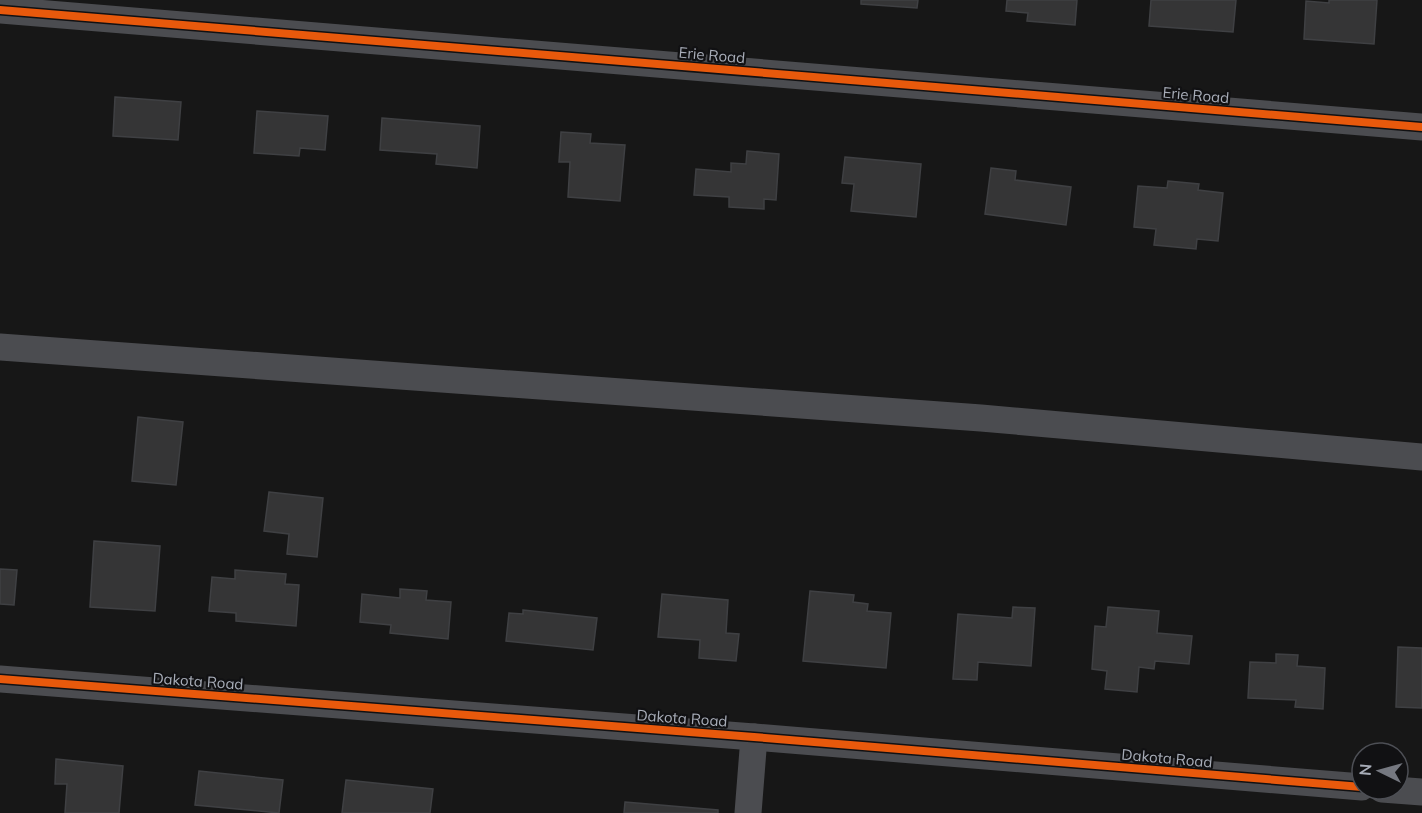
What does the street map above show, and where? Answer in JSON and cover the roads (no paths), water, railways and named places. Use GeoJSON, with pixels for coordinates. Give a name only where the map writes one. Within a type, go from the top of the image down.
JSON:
{"type":"FeatureCollection","features":[{"type":"Feature","properties":{"kind":"street","name":"Erie Road"},"geometry":{"type":"LineString","coordinates":[[0,10],[1422,127]]}},
{"type":"Feature","properties":{"kind":"street"},"geometry":{"type":"LineString","coordinates":[[0,347],[981,418],[1422,457]]}},
{"type":"Feature","properties":{"kind":"street","name":"Dakota Road"},"geometry":{"type":"LineString","coordinates":[[0,679],[1350,786]]}},
{"type":"Feature","properties":{"kind":"street"},"geometry":{"type":"LineString","coordinates":[[748,813],[754,737]]}}]}
